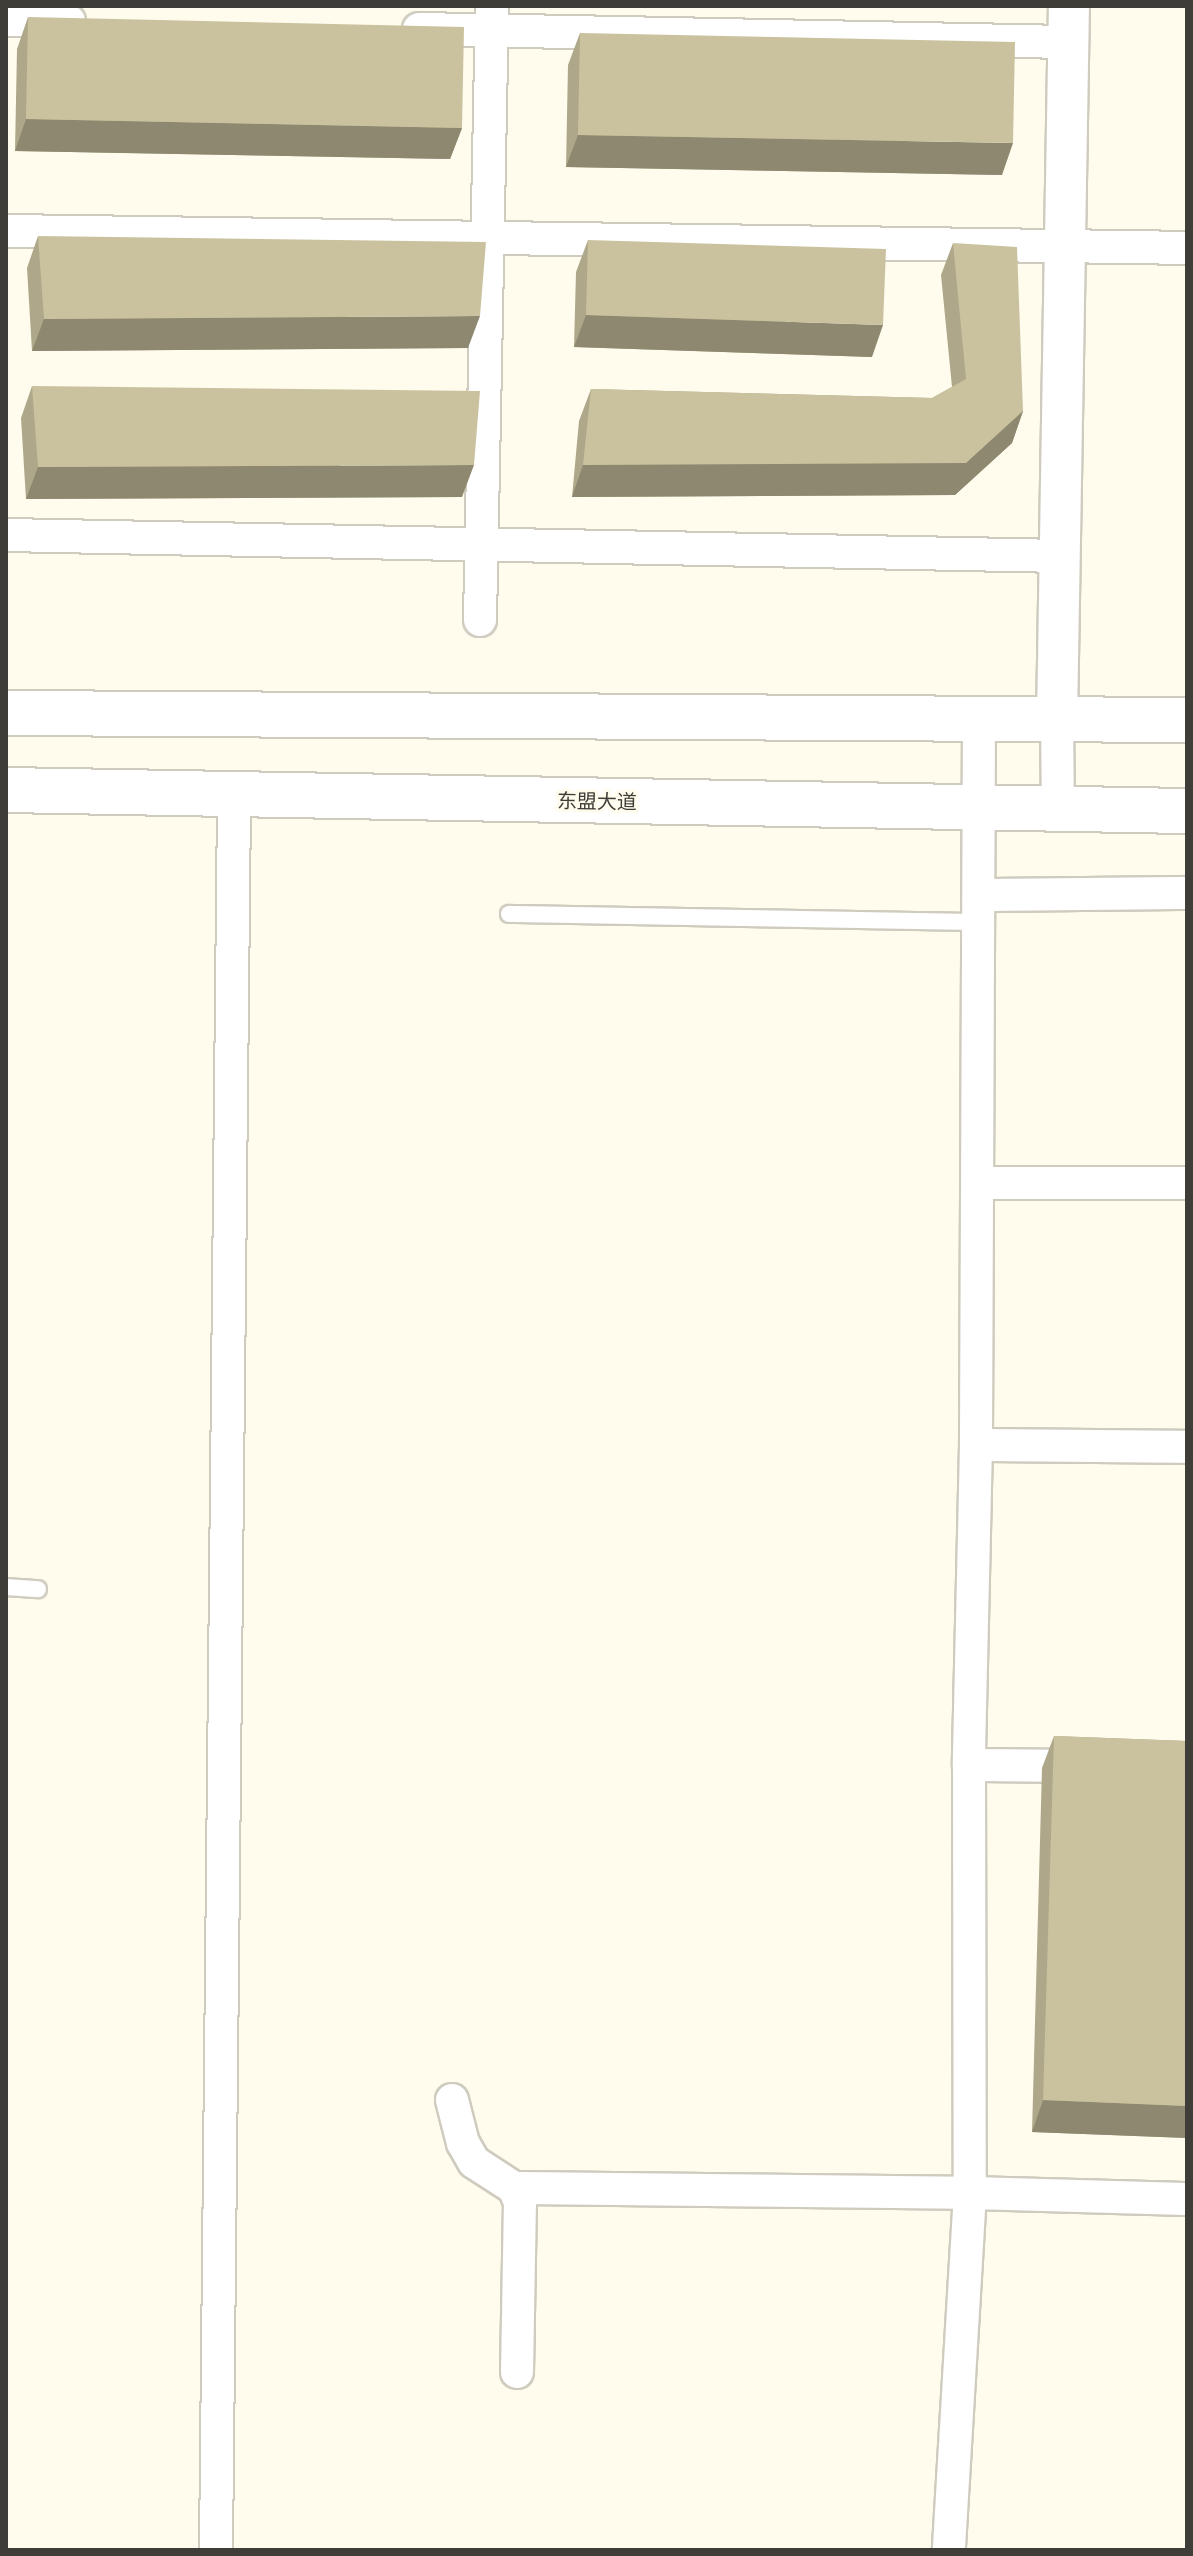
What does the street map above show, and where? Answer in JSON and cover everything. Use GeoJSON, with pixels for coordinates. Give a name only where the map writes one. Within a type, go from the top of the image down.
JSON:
{"type":"FeatureCollection","features":[{"type":"Feature","properties":{"kind":"main road"},"geometry":{"type":"LineString","coordinates":[[6,713],[1187,720]]}},
{"type":"Feature","properties":{"kind":"main road","name":"东盟大道"},"geometry":{"type":"LineString","coordinates":[[6,790],[1187,811]]}},
{"type":"Feature","properties":{"kind":"street"},"geometry":{"type":"LineString","coordinates":[[480,620],[492,18]]}},
{"type":"Feature","properties":{"kind":"street"},"geometry":{"type":"LineString","coordinates":[[382,28],[492,18],[1068,24],[1058,809]]}},
{"type":"Feature","properties":{"kind":"street"},"geometry":{"type":"LineString","coordinates":[[6,20],[100,22]]}},
{"type":"Feature","properties":{"kind":"street"},"geometry":{"type":"LineString","coordinates":[[6,231],[1064,249],[1187,248]]}},
{"type":"Feature","properties":{"kind":"street"},"geometry":{"type":"LineString","coordinates":[[6,535],[1059,556]]}},
{"type":"Feature","properties":{"kind":"street"},"geometry":{"type":"LineString","coordinates":[[949,2550],[970,2193],[969,1765],[976,1445],[979,719]]}},
{"type":"Feature","properties":{"kind":"street"},"geometry":{"type":"LineString","coordinates":[[216,2550],[234,794]]}},
{"type":"Feature","properties":{"kind":"street"},"geometry":{"type":"LineString","coordinates":[[980,909],[1187,893]]}},
{"type":"Feature","properties":{"kind":"street"},"geometry":{"type":"LineString","coordinates":[[978,1183],[1187,1183]]}},
{"type":"Feature","properties":{"kind":"street"},"geometry":{"type":"LineString","coordinates":[[976,1445],[1187,1447]]}},
{"type":"Feature","properties":{"kind":"street"},"geometry":{"type":"LineString","coordinates":[[969,1765],[1125,1766]]}},
{"type":"Feature","properties":{"kind":"street"},"geometry":{"type":"LineString","coordinates":[[452,2100],[463,2143],[474,2162],[514,2188],[970,2193],[1187,2199]]}},
{"type":"Feature","properties":{"kind":"street"},"geometry":{"type":"LineString","coordinates":[[514,2188],[520,2202],[517,2372]]}},
{"type":"Feature","properties":{"kind":"lane"},"geometry":{"type":"LineString","coordinates":[[509,914],[980,909]]}},
{"type":"Feature","properties":{"kind":"lane"},"geometry":{"type":"LineString","coordinates":[[6,1587],[38,1589]]}},
{"type":"Feature","properties":{"kind":"building"},"geometry":{"type":"Polygon","coordinates":[[[28,17],[464,27],[462,128],[26,119],[28,17]]]}},
{"type":"Feature","properties":{"kind":"building"},"geometry":{"type":"Polygon","coordinates":[[[580,33],[1015,42],[1013,143],[578,135],[580,33]]]}},
{"type":"Feature","properties":{"kind":"building"},"geometry":{"type":"Polygon","coordinates":[[[38,236],[486,242],[480,316],[44,319],[38,236]]]}},
{"type":"Feature","properties":{"kind":"building"},"geometry":{"type":"Polygon","coordinates":[[[588,240],[886,249],[883,325],[586,315],[588,240]]]}},
{"type":"Feature","properties":{"kind":"building"},"geometry":{"type":"Polygon","coordinates":[[[953,243],[1017,247],[1023,411],[966,463],[583,465],[591,389],[932,398],[966,379],[953,243]]]}},
{"type":"Feature","properties":{"kind":"building"},"geometry":{"type":"Polygon","coordinates":[[[32,386],[480,391],[474,465],[38,467],[32,386]]]}},
{"type":"Feature","properties":{"kind":"building"},"geometry":{"type":"Polygon","coordinates":[[[1054,1736],[1187,1741],[1187,2106],[1043,2100],[1054,1736]]]}}]}
